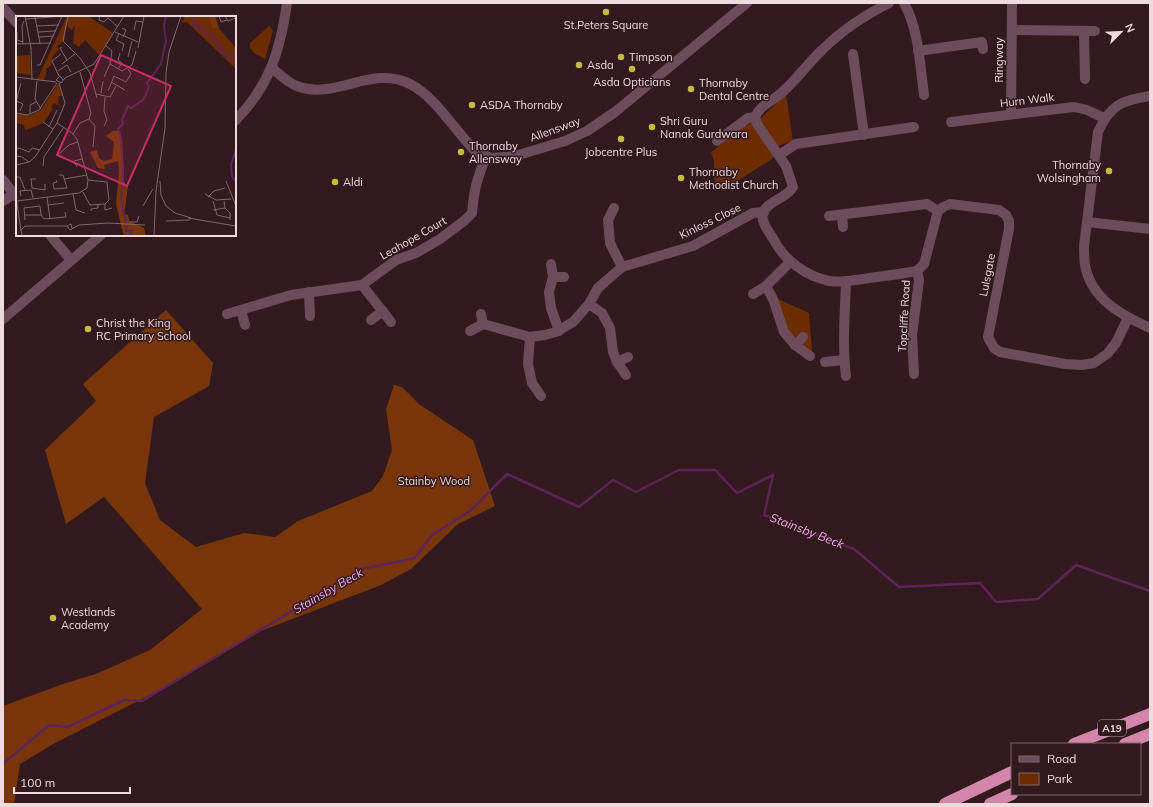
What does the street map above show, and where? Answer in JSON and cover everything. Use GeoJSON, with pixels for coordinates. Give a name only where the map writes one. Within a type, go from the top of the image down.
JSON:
{"type":"FeatureCollection","features":[{"type":"Feature","properties":{"kind":"highway","name":"A19"},"geometry":{"type":"LineString","coordinates":[[1077,743],[1150,714]]}},
{"type":"Feature","properties":{"kind":"highway","name":"A19"},"geometry":{"type":"LineString","coordinates":[[1128,743],[1150,734]]}},
{"type":"Feature","properties":{"kind":"highway"},"geometry":{"type":"LineString","coordinates":[[945,804],[1011,772]]}},
{"type":"Feature","properties":{"kind":"highway"},"geometry":{"type":"LineString","coordinates":[[990,804],[1011,794]]}},
{"type":"Feature","properties":{"kind":"street"},"geometry":{"type":"LineString","coordinates":[[236,120],[256,95],[272,68],[279,45],[287,3]]}},
{"type":"Feature","properties":{"kind":"street","name":"Allensway"},"geometry":{"type":"LineString","coordinates":[[486,157],[497,158],[515,156],[572,137],[598,124],[661,75],[746,3]]}},
{"type":"Feature","properties":{"kind":"street"},"geometry":{"type":"LineString","coordinates":[[764,212],[770,204],[789,194],[792,187],[786,166],[757,124],[755,117],[758,110],[780,94],[822,49],[852,25],[878,8],[889,3]]}},
{"type":"Feature","properties":{"kind":"street"},"geometry":{"type":"LineString","coordinates":[[904,3],[911,16],[918,51],[924,95]]}},
{"type":"Feature","properties":{"kind":"street","name":"Ringway"},"geometry":{"type":"LineString","coordinates":[[1011,114],[1012,3]]}},
{"type":"Feature","properties":{"kind":"street"},"geometry":{"type":"LineString","coordinates":[[3,8],[16,22]]}},
{"type":"Feature","properties":{"kind":"street","name":"Ringway"},"geometry":{"type":"LineString","coordinates":[[1012,30],[1095,31]]}},
{"type":"Feature","properties":{"kind":"street"},"geometry":{"type":"LineString","coordinates":[[1084,31],[1085,79]]}},
{"type":"Feature","properties":{"kind":"street"},"geometry":{"type":"LineString","coordinates":[[918,51],[982,42],[982,49]]}},
{"type":"Feature","properties":{"kind":"street"},"geometry":{"type":"LineString","coordinates":[[853,54],[864,135]]}},
{"type":"Feature","properties":{"kind":"street"},"geometry":{"type":"LineString","coordinates":[[272,68],[295,86],[304,89],[316,90],[332,88],[377,78],[389,77],[409,83],[419,88],[472,148],[476,152],[486,157]]}},
{"type":"Feature","properties":{"kind":"street"},"geometry":{"type":"LineString","coordinates":[[1150,96],[1122,102],[1104,118],[1098,132],[1084,246],[1085,264],[1089,281],[1095,291],[1112,308],[1128,318],[1150,328]]}},
{"type":"Feature","properties":{"kind":"street","name":"Hurn Walk"},"geometry":{"type":"LineString","coordinates":[[951,122],[1074,107],[1087,110],[1104,118]]}},
{"type":"Feature","properties":{"kind":"street"},"geometry":{"type":"LineString","coordinates":[[717,142],[748,118],[755,117]]}},
{"type":"Feature","properties":{"kind":"street"},"geometry":{"type":"LineString","coordinates":[[779,155],[796,144],[914,127]]}},
{"type":"Feature","properties":{"kind":"street","name":"Leahope Court"},"geometry":{"type":"LineString","coordinates":[[227,314],[291,295],[362,285],[396,260],[416,253],[464,221],[472,213],[475,188],[486,157]]}},
{"type":"Feature","properties":{"kind":"street"},"geometry":{"type":"LineString","coordinates":[[3,180],[15,195],[3,201]]}},
{"type":"Feature","properties":{"kind":"street"},"geometry":{"type":"LineString","coordinates":[[829,216],[926,204],[938,211]]}},
{"type":"Feature","properties":{"kind":"street","name":"Lulsgate"},"geometry":{"type":"LineString","coordinates":[[938,211],[950,204],[999,210],[1006,215],[1009,221],[1009,228],[988,337],[994,348],[1000,352],[1065,364],[1088,364],[1107,354],[1116,343],[1128,318]]}},
{"type":"Feature","properties":{"kind":"street"},"geometry":{"type":"LineString","coordinates":[[614,208],[604,219],[610,243],[622,267]]}},
{"type":"Feature","properties":{"kind":"street","name":"Topcliffe Road"},"geometry":{"type":"LineString","coordinates":[[764,212],[762,220],[780,251],[790,262],[809,274],[829,281],[846,281],[917,271],[924,264],[938,211]]}},
{"type":"Feature","properties":{"kind":"street","name":"Kinloss Close"},"geometry":{"type":"LineString","coordinates":[[482,324],[530,337],[545,335],[559,330],[573,322],[589,304],[598,288],[622,267],[693,246],[752,214],[764,212]]}},
{"type":"Feature","properties":{"kind":"street"},"geometry":{"type":"LineString","coordinates":[[842,214],[843,227]]}},
{"type":"Feature","properties":{"kind":"street"},"geometry":{"type":"LineString","coordinates":[[1087,222],[1150,230]]}},
{"type":"Feature","properties":{"kind":"street"},"geometry":{"type":"LineString","coordinates":[[51,236],[71,260]]}},
{"type":"Feature","properties":{"kind":"street"},"geometry":{"type":"LineString","coordinates":[[3,319],[100,236]]}},
{"type":"Feature","properties":{"kind":"street"},"geometry":{"type":"LineString","coordinates":[[754,294],[766,286],[790,262]]}},
{"type":"Feature","properties":{"kind":"street"},"geometry":{"type":"LineString","coordinates":[[551,264],[553,277],[549,292],[550,308],[559,330]]}},
{"type":"Feature","properties":{"kind":"street","name":"Topcliffe Road"},"geometry":{"type":"LineString","coordinates":[[914,374],[919,363],[912,334],[919,280],[917,271]]}},
{"type":"Feature","properties":{"kind":"street"},"geometry":{"type":"LineString","coordinates":[[553,277],[564,277]]}},
{"type":"Feature","properties":{"kind":"street"},"geometry":{"type":"LineString","coordinates":[[846,281],[844,360],[846,376]]}},
{"type":"Feature","properties":{"kind":"street"},"geometry":{"type":"LineString","coordinates":[[362,285],[391,322]]}},
{"type":"Feature","properties":{"kind":"street"},"geometry":{"type":"LineString","coordinates":[[766,286],[774,299],[784,332],[795,345],[810,356]]}},
{"type":"Feature","properties":{"kind":"street"},"geometry":{"type":"LineString","coordinates":[[309,292],[310,316]]}},
{"type":"Feature","properties":{"kind":"street"},"geometry":{"type":"LineString","coordinates":[[589,304],[602,313],[610,328],[613,352],[617,362],[626,375]]}},
{"type":"Feature","properties":{"kind":"street"},"geometry":{"type":"LineString","coordinates":[[241,310],[246,325]]}},
{"type":"Feature","properties":{"kind":"street"},"geometry":{"type":"LineString","coordinates":[[370,320],[383,311]]}},
{"type":"Feature","properties":{"kind":"street"},"geometry":{"type":"LineString","coordinates":[[470,331],[482,324],[480,314]]}},
{"type":"Feature","properties":{"kind":"street"},"geometry":{"type":"LineString","coordinates":[[530,337],[528,364],[532,383],[541,396]]}},
{"type":"Feature","properties":{"kind":"street"},"geometry":{"type":"LineString","coordinates":[[795,345],[803,337]]}},
{"type":"Feature","properties":{"kind":"street"},"geometry":{"type":"LineString","coordinates":[[617,362],[628,357]]}},
{"type":"Feature","properties":{"kind":"street"},"geometry":{"type":"LineString","coordinates":[[825,362],[844,360]]}},
{"type":"Feature","properties":{"kind":"green space"},"geometry":{"type":"Polygon","coordinates":[[[269,26],[273,31],[265,59],[254,53],[250,48],[250,43],[269,26]]]}},
{"type":"Feature","properties":{"kind":"green space"},"geometry":{"type":"Polygon","coordinates":[[[786,94],[793,141],[780,145],[772,159],[722,191],[714,180],[714,161],[711,152],[745,126],[760,119],[786,94]]]}},
{"type":"Feature","properties":{"kind":"green space"},"geometry":{"type":"Polygon","coordinates":[[[778,299],[809,313],[812,351],[808,351],[802,344],[801,333],[794,338],[789,335],[777,302],[778,299]]]}},
{"type":"Feature","properties":{"kind":"green space","name":"Stainby Wood"},"geometry":{"type":"Polygon","coordinates":[[[166,310],[213,363],[209,386],[154,417],[145,483],[160,520],[196,547],[244,533],[275,537],[298,521],[372,491],[383,476],[392,450],[386,409],[394,385],[402,387],[419,404],[473,440],[495,506],[458,524],[411,569],[381,585],[261,631],[152,694],[55,743],[20,764],[14,804],[3,804],[3,706],[66,683],[96,674],[150,650],[202,609],[104,497],[66,524],[45,450],[96,401],[83,384],[166,310]]]}},
{"type":"Feature","properties":{"kind":"waterway","name":"Stainsby Beck"},"geometry":{"type":"LineString","coordinates":[[3,764],[49,725],[68,727],[124,700],[142,701],[362,569],[415,558],[432,535],[470,511],[507,474],[579,507],[613,480],[636,492],[679,470],[715,470],[737,493],[773,475],[764,515],[854,549],[899,587],[980,583],[996,602],[1038,599],[1076,565],[1150,591]]}},
{"type":"Feature","properties":{"kind":"place","name":"St.Peters Square"},"geometry":{"type":"Point","coordinates":[606,12]}},
{"type":"Feature","properties":{"kind":"place","name":"Timpson"},"geometry":{"type":"Point","coordinates":[621,57]}},
{"type":"Feature","properties":{"kind":"place","name":"Asda"},"geometry":{"type":"Point","coordinates":[579,65]}},
{"type":"Feature","properties":{"kind":"place","name":"Asda Opticians"},"geometry":{"type":"Point","coordinates":[632,69]}},
{"type":"Feature","properties":{"kind":"place","name":"Thornaby Dental Centre"},"geometry":{"type":"Point","coordinates":[691,89]}},
{"type":"Feature","properties":{"kind":"place","name":"ASDA Thornaby"},"geometry":{"type":"Point","coordinates":[472,105]}},
{"type":"Feature","properties":{"kind":"place","name":"Shri Guru Nanak Gurdwara"},"geometry":{"type":"Point","coordinates":[652,127]}},
{"type":"Feature","properties":{"kind":"place","name":"Jobcentre Plus"},"geometry":{"type":"Point","coordinates":[621,139]}},
{"type":"Feature","properties":{"kind":"place","name":"Thornaby Allensway"},"geometry":{"type":"Point","coordinates":[461,152]}},
{"type":"Feature","properties":{"kind":"place","name":"Thornaby Wolsingham"},"geometry":{"type":"Point","coordinates":[1109,171]}},
{"type":"Feature","properties":{"kind":"place","name":"Thornaby Methodist Church"},"geometry":{"type":"Point","coordinates":[681,178]}},
{"type":"Feature","properties":{"kind":"place","name":"Aldi"},"geometry":{"type":"Point","coordinates":[335,182]}},
{"type":"Feature","properties":{"kind":"place","name":"Christ the King RC Primary School"},"geometry":{"type":"Point","coordinates":[88,329]}},
{"type":"Feature","properties":{"kind":"place","name":"Westlands Academy"},"geometry":{"type":"Point","coordinates":[53,618]}}]}
